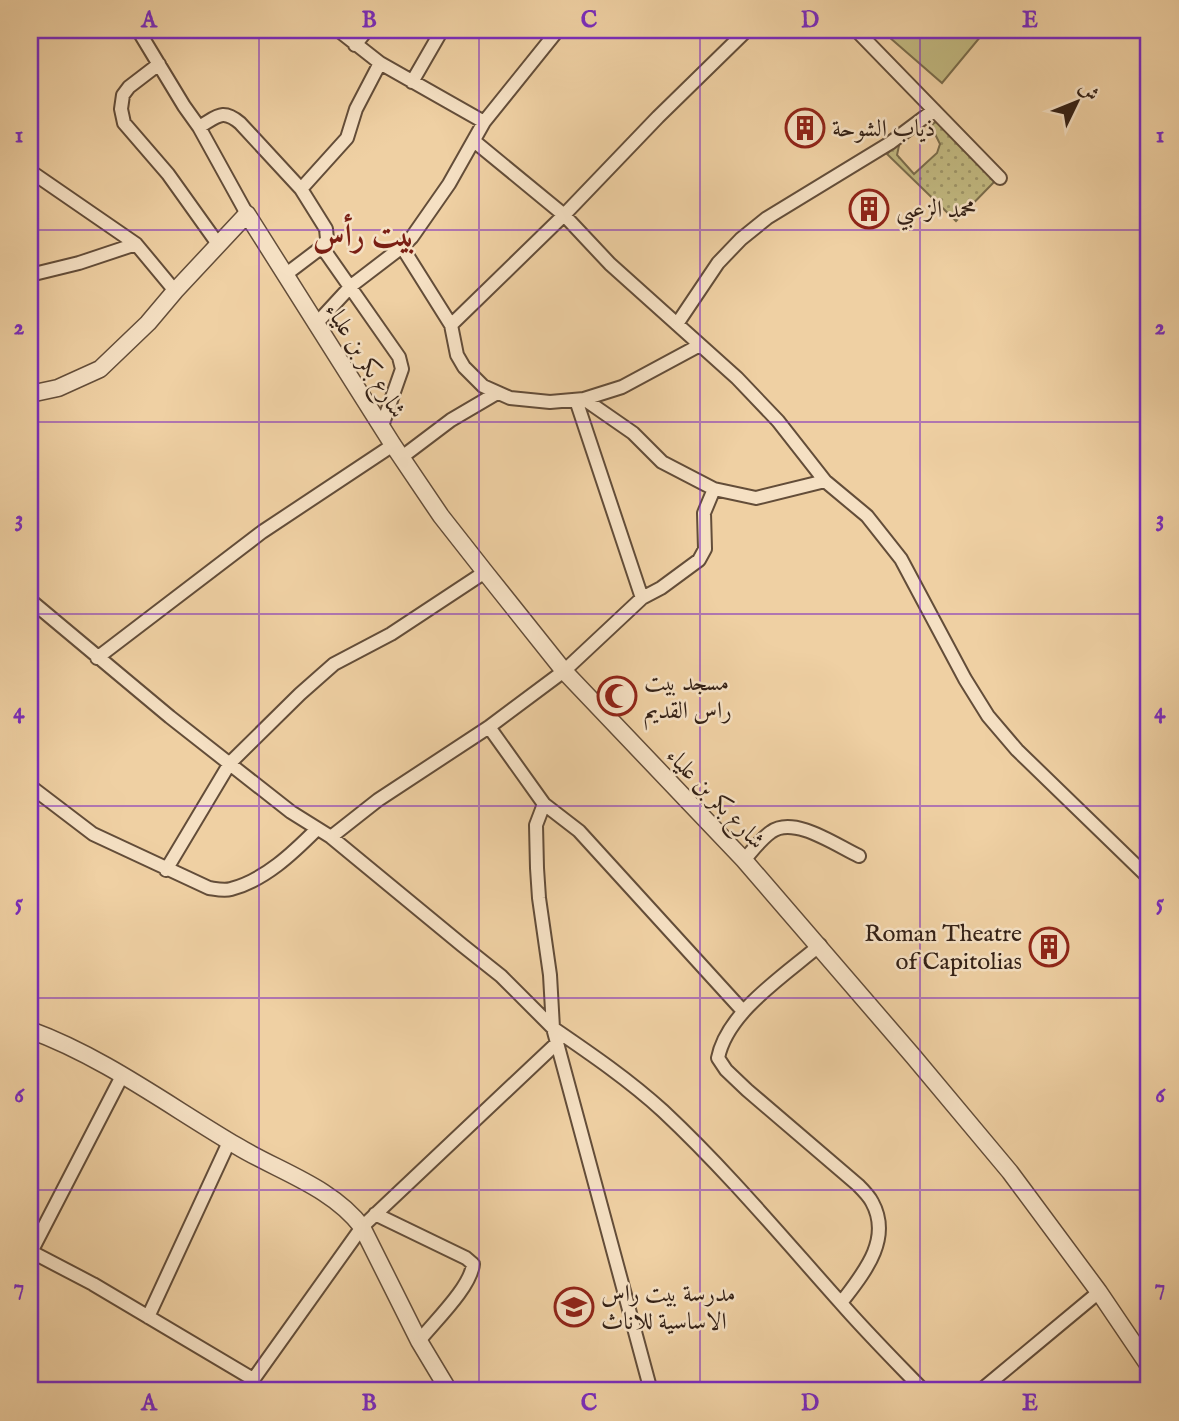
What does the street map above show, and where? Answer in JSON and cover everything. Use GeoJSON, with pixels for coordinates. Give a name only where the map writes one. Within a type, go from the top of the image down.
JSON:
{"type":"FeatureCollection","features":[{"type":"Feature","properties":{"kind":"street"},"geometry":{"type":"LineString","coordinates":[[30,394],[58,388],[100,369],[149,323],[247,214],[200,127],[138,30]]}},
{"type":"Feature","properties":{"kind":"street"},"geometry":{"type":"LineString","coordinates":[[338,30],[380,63],[484,122]]}},
{"type":"Feature","properties":{"kind":"street"},"geometry":{"type":"LineString","coordinates":[[355,45],[367,30]]}},
{"type":"Feature","properties":{"kind":"street"},"geometry":{"type":"LineString","coordinates":[[412,82],[442,30]]}},
{"type":"Feature","properties":{"kind":"street"},"geometry":{"type":"LineString","coordinates":[[316,324],[351,286],[412,237],[449,184],[484,122],[558,30]]}},
{"type":"Feature","properties":{"kind":"street"},"geometry":{"type":"LineString","coordinates":[[451,325],[747,30]]}},
{"type":"Feature","properties":{"kind":"street"},"geometry":{"type":"LineString","coordinates":[[856,30],[1000,178]]}},
{"type":"Feature","properties":{"kind":"street"},"geometry":{"type":"LineString","coordinates":[[301,189],[347,138],[356,108],[380,63]]}},
{"type":"Feature","properties":{"kind":"street"},"geometry":{"type":"LineString","coordinates":[[159,64],[129,87],[123,95],[121,109],[124,123],[168,174],[218,244]]}},
{"type":"Feature","properties":{"kind":"street"},"geometry":{"type":"LineString","coordinates":[[677,324],[718,263],[741,239],[767,218],[890,143],[934,110]]}},
{"type":"Feature","properties":{"kind":"street"},"geometry":{"type":"LineString","coordinates":[[200,127],[222,114],[230,115],[301,189],[326,229],[327,239],[322,247],[285,275]]}},
{"type":"Feature","properties":{"kind":"street"},"geometry":{"type":"LineString","coordinates":[[474,141],[564,215],[610,264],[700,345],[778,421],[825,481],[867,516],[901,559],[965,679],[988,716],[1017,750],[1149,878]]}},
{"type":"Feature","properties":{"kind":"street"},"geometry":{"type":"LineString","coordinates":[[30,171],[136,244],[175,291]]}},
{"type":"Feature","properties":{"kind":"street","name":"شارع بكر بن علياء"},"geometry":{"type":"LineString","coordinates":[[247,214],[397,451],[441,516],[485,572],[564,671],[744,860],[820,945],[1010,1172],[1147,1355]]}},
{"type":"Feature","properties":{"kind":"street"},"geometry":{"type":"LineString","coordinates":[[30,275],[79,263],[136,244]]}},
{"type":"Feature","properties":{"kind":"street"},"geometry":{"type":"LineString","coordinates":[[322,247],[402,364],[382,426]]}},
{"type":"Feature","properties":{"kind":"street"},"geometry":{"type":"LineString","coordinates":[[402,247],[451,325],[457,355],[464,367],[483,386],[510,398],[550,402],[580,399],[622,387],[700,345]]}},
{"type":"Feature","properties":{"kind":"street"},"geometry":{"type":"LineString","coordinates":[[97,658],[271,525],[497,393]]}},
{"type":"Feature","properties":{"kind":"street"},"geometry":{"type":"LineString","coordinates":[[580,399],[633,433],[662,462],[714,489],[755,498],[825,481]]}},
{"type":"Feature","properties":{"kind":"street"},"geometry":{"type":"LineString","coordinates":[[580,399],[642,598]]}},
{"type":"Feature","properties":{"kind":"street"},"geometry":{"type":"LineString","coordinates":[[331,837],[378,800],[489,727],[564,671],[642,598],[671,582],[702,557],[705,544],[704,513],[714,489]]}},
{"type":"Feature","properties":{"kind":"street"},"geometry":{"type":"LineString","coordinates":[[166,870],[230,763],[300,694],[334,664],[391,634],[485,572]]}},
{"type":"Feature","properties":{"kind":"street"},"geometry":{"type":"LineString","coordinates":[[30,600],[97,658],[230,763],[331,837],[500,976],[553,1028],[622,1077],[662,1110],[768,1219],[841,1303],[924,1391]]}},
{"type":"Feature","properties":{"kind":"street"},"geometry":{"type":"LineString","coordinates":[[489,727],[544,804],[579,831],[743,1011]]}},
{"type":"Feature","properties":{"kind":"street"},"geometry":{"type":"LineString","coordinates":[[30,786],[93,834],[209,888],[228,890],[251,881],[288,858],[317,829]]}},
{"type":"Feature","properties":{"kind":"street"},"geometry":{"type":"LineString","coordinates":[[544,804],[536,825],[537,868],[550,975],[553,1028],[651,1391]]}},
{"type":"Feature","properties":{"kind":"street"},"geometry":{"type":"LineString","coordinates":[[744,860],[772,831],[790,826],[801,828],[859,856]]}},
{"type":"Feature","properties":{"kind":"street"},"geometry":{"type":"LineString","coordinates":[[820,945],[743,1011],[721,1043],[718,1059],[747,1090],[844,1171],[873,1203],[879,1222],[876,1250],[841,1303]]}},
{"type":"Feature","properties":{"kind":"street"},"geometry":{"type":"LineString","coordinates":[[30,1030],[94,1059],[229,1142],[315,1188],[344,1208],[362,1227],[419,1341],[449,1391]]}},
{"type":"Feature","properties":{"kind":"street"},"geometry":{"type":"LineString","coordinates":[[245,1391],[362,1227],[557,1043]]}},
{"type":"Feature","properties":{"kind":"street"},"geometry":{"type":"LineString","coordinates":[[122,1076],[31,1251],[93,1284],[253,1379]]}},
{"type":"Feature","properties":{"kind":"street"},"geometry":{"type":"LineString","coordinates":[[148,1317],[229,1142]]}},
{"type":"Feature","properties":{"kind":"street"},"geometry":{"type":"LineString","coordinates":[[375,1214],[466,1258],[472,1264],[466,1284],[419,1341]]}},
{"type":"Feature","properties":{"kind":"street"},"geometry":{"type":"LineString","coordinates":[[980,1391],[1099,1293]]}},
{"type":"Feature","properties":{"kind":"shaded area"},"geometry":{"type":"Polygon","coordinates":[[[881,30],[986,30],[942,83],[881,30]]]}},
{"type":"Feature","properties":{"kind":"shaded area"},"geometry":{"type":"Polygon","coordinates":[[[937,120],[997,179],[956,221],[887,154],[900,141],[897,155],[914,174],[937,153],[940,144],[931,126],[937,120]]]}},
{"type":"Feature","properties":{"kind":"place","name":"ذياب الشوحة"},"geometry":{"type":"Point","coordinates":[805,128]}},
{"type":"Feature","properties":{"kind":"place","name":"محمد الزعبي"},"geometry":{"type":"Point","coordinates":[869,209]}},
{"type":"Feature","properties":{"kind":"place","name":"مسجد بيت راس القديم"},"geometry":{"type":"Point","coordinates":[617,696]}},
{"type":"Feature","properties":{"kind":"place","name":"Roman Theatre of Capitolias"},"geometry":{"type":"Point","coordinates":[1049,947]}},
{"type":"Feature","properties":{"kind":"place","name":"مدرسة بيت راس الاساسية للاناث"},"geometry":{"type":"Point","coordinates":[574,1307]}},
{"type":"Feature","properties":{"kind":"district","name":"بيت رأس"},"geometry":{"type":"Point","coordinates":[364,235]}}]}
